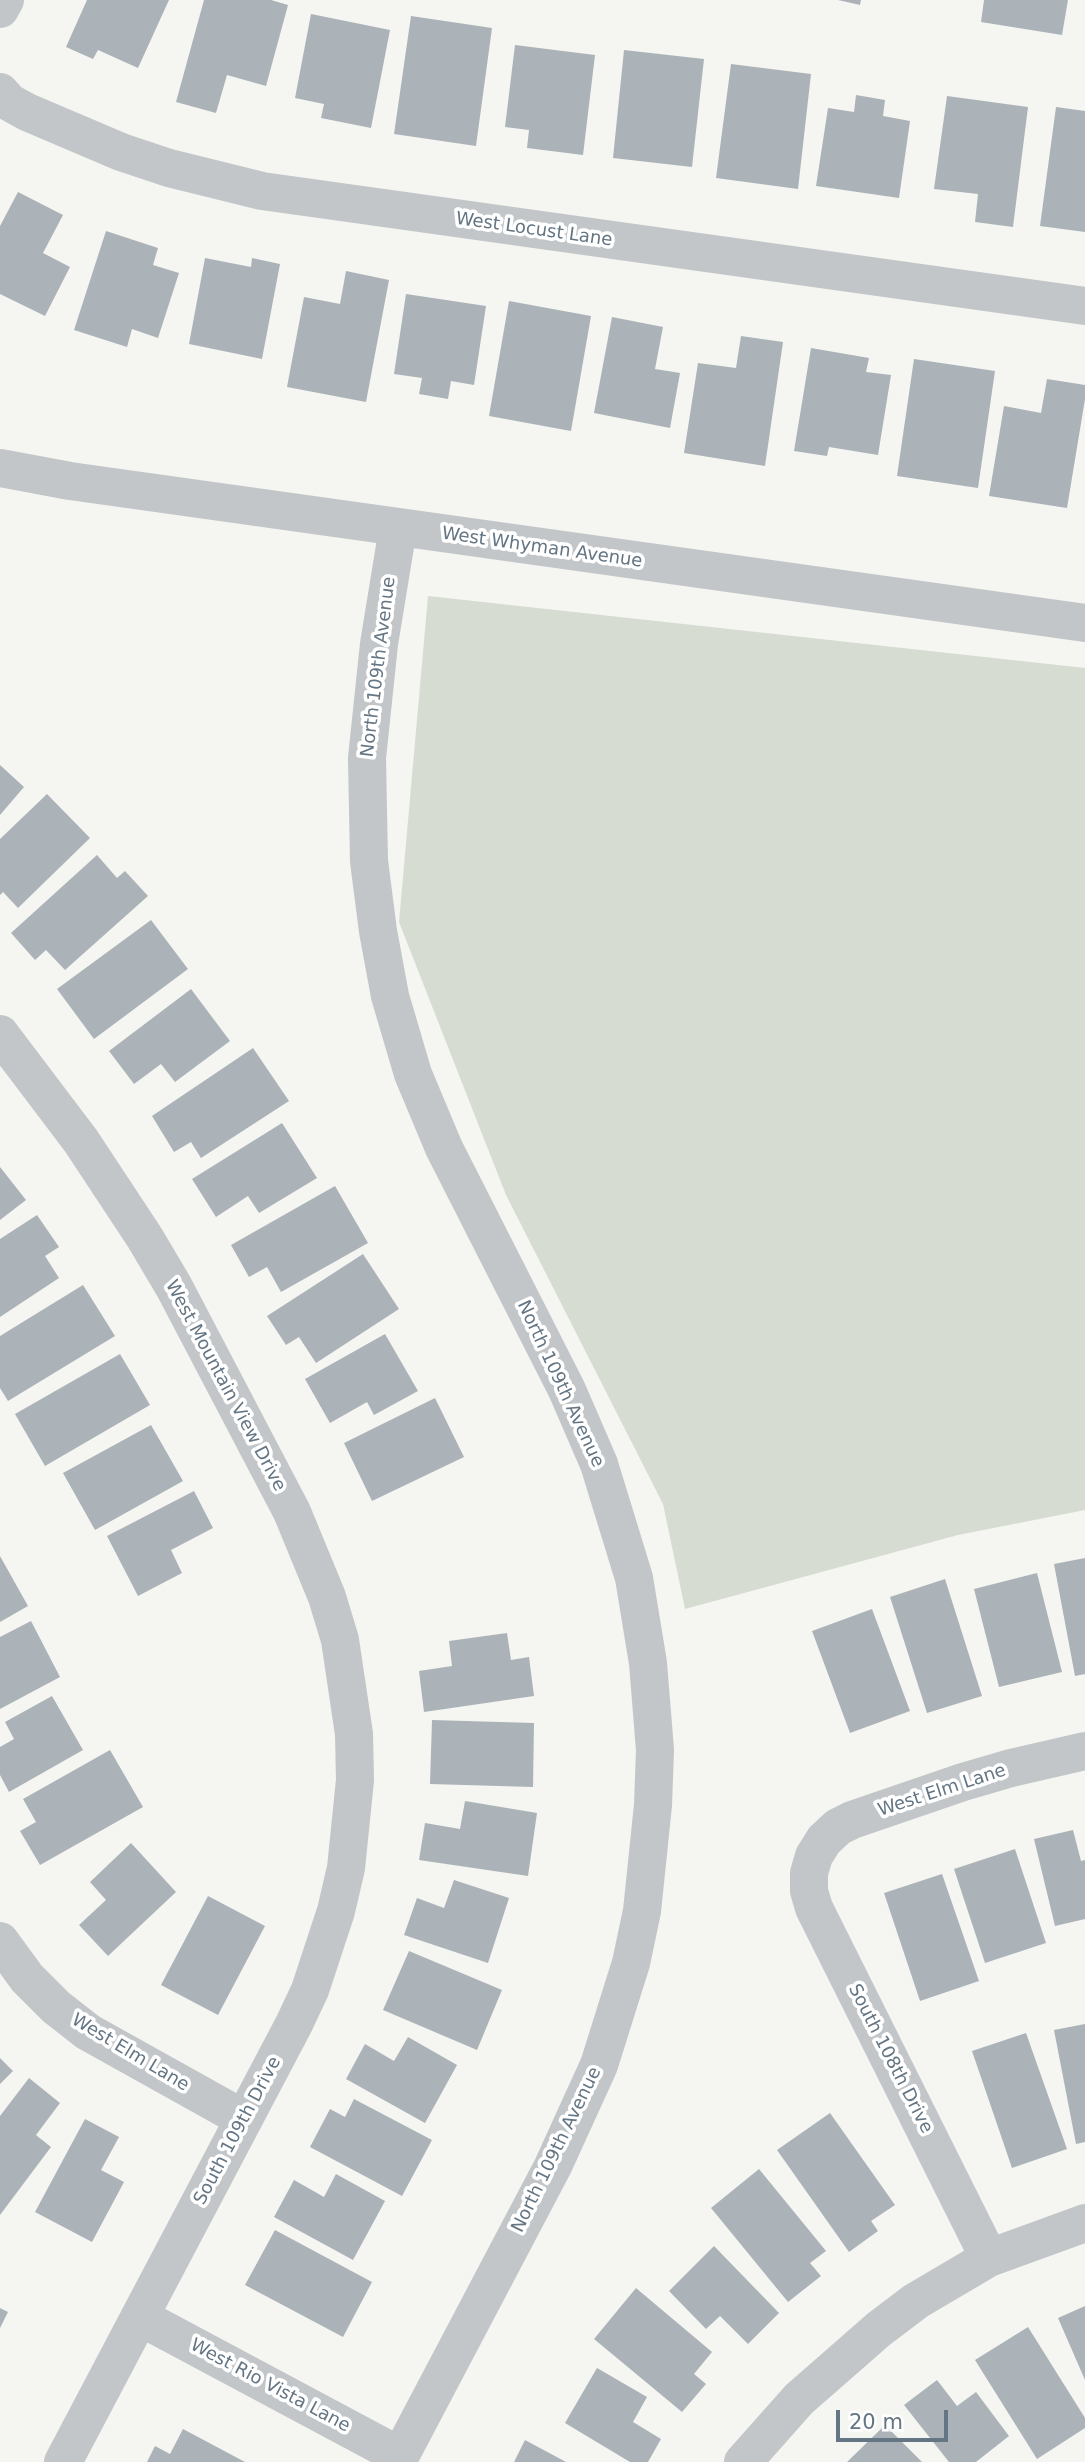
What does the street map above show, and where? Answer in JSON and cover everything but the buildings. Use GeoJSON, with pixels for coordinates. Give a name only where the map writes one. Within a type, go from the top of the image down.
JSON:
{"type":"FeatureCollection","features":[{"type":"Feature","properties":{"kind":"street"},"geometry":{"type":"LineString","coordinates":[[0,9],[5,0]]}},
{"type":"Feature","properties":{"kind":"street","name":"West Locust Lane"},"geometry":{"type":"LineString","coordinates":[[0,92],[9,102],[27,112],[121,152],[181,172],[250,188],[310,199],[1085,306]]}},
{"type":"Feature","properties":{"kind":"street","name":"West Whyman Avenue"},"geometry":{"type":"LineString","coordinates":[[0,468],[71,481],[398,528],[1085,623]]}},
{"type":"Feature","properties":{"kind":"street","name":"North 109th Avenue"},"geometry":{"type":"LineString","coordinates":[[398,528],[376,666],[367,758],[370,872],[390,996],[413,1074],[444,1148],[567,1390],[599,1464],[624,1541],[642,1618],[652,1695],[655,1750],[652,1818],[642,1911],[631,1963],[599,2065],[553,2166],[399,2459]]}},
{"type":"Feature","properties":{"kind":"street","name":"West Mountain View Drive"},"geometry":{"type":"LineString","coordinates":[[0,1034],[67,1121],[145,1238],[292,1512],[327,1597],[340,1640],[354,1734],[355,1780]]}},
{"type":"Feature","properties":{"kind":"street","name":"West Elm Lane"},"geometry":{"type":"LineString","coordinates":[[814,1856],[824,1840],[838,1827],[852,1821],[963,1782],[1085,1751]]}},
{"type":"Feature","properties":{"kind":"street","name":"South 109th Drive"},"geometry":{"type":"LineString","coordinates":[[63,2462],[294,2024],[324,1951],[346,1868],[355,1780]]}},
{"type":"Feature","properties":{"kind":"street","name":"South 108th Drive"},"geometry":{"type":"LineString","coordinates":[[814,1856],[809,1873],[809,1891],[814,1908],[989,2258]]}},
{"type":"Feature","properties":{"kind":"street","name":"West Elm Lane"},"geometry":{"type":"LineString","coordinates":[[0,1941],[27,1978],[57,2007],[89,2032],[244,2119]]}},
{"type":"Feature","properties":{"kind":"street"},"geometry":{"type":"LineString","coordinates":[[743,2462],[799,2399],[879,2329],[916,2301],[989,2258],[1085,2222]]}},
{"type":"Feature","properties":{"kind":"street","name":"West Rio Vista Lane"},"geometry":{"type":"LineString","coordinates":[[140,2317],[399,2459]]}},
{"type":"Feature","properties":{"kind":"shaded area"},"geometry":{"type":"Polygon","coordinates":[[[428,596],[1085,668],[1085,1510],[958,1535],[685,1609],[663,1504],[506,1195],[399,922],[428,596]]]}}]}
